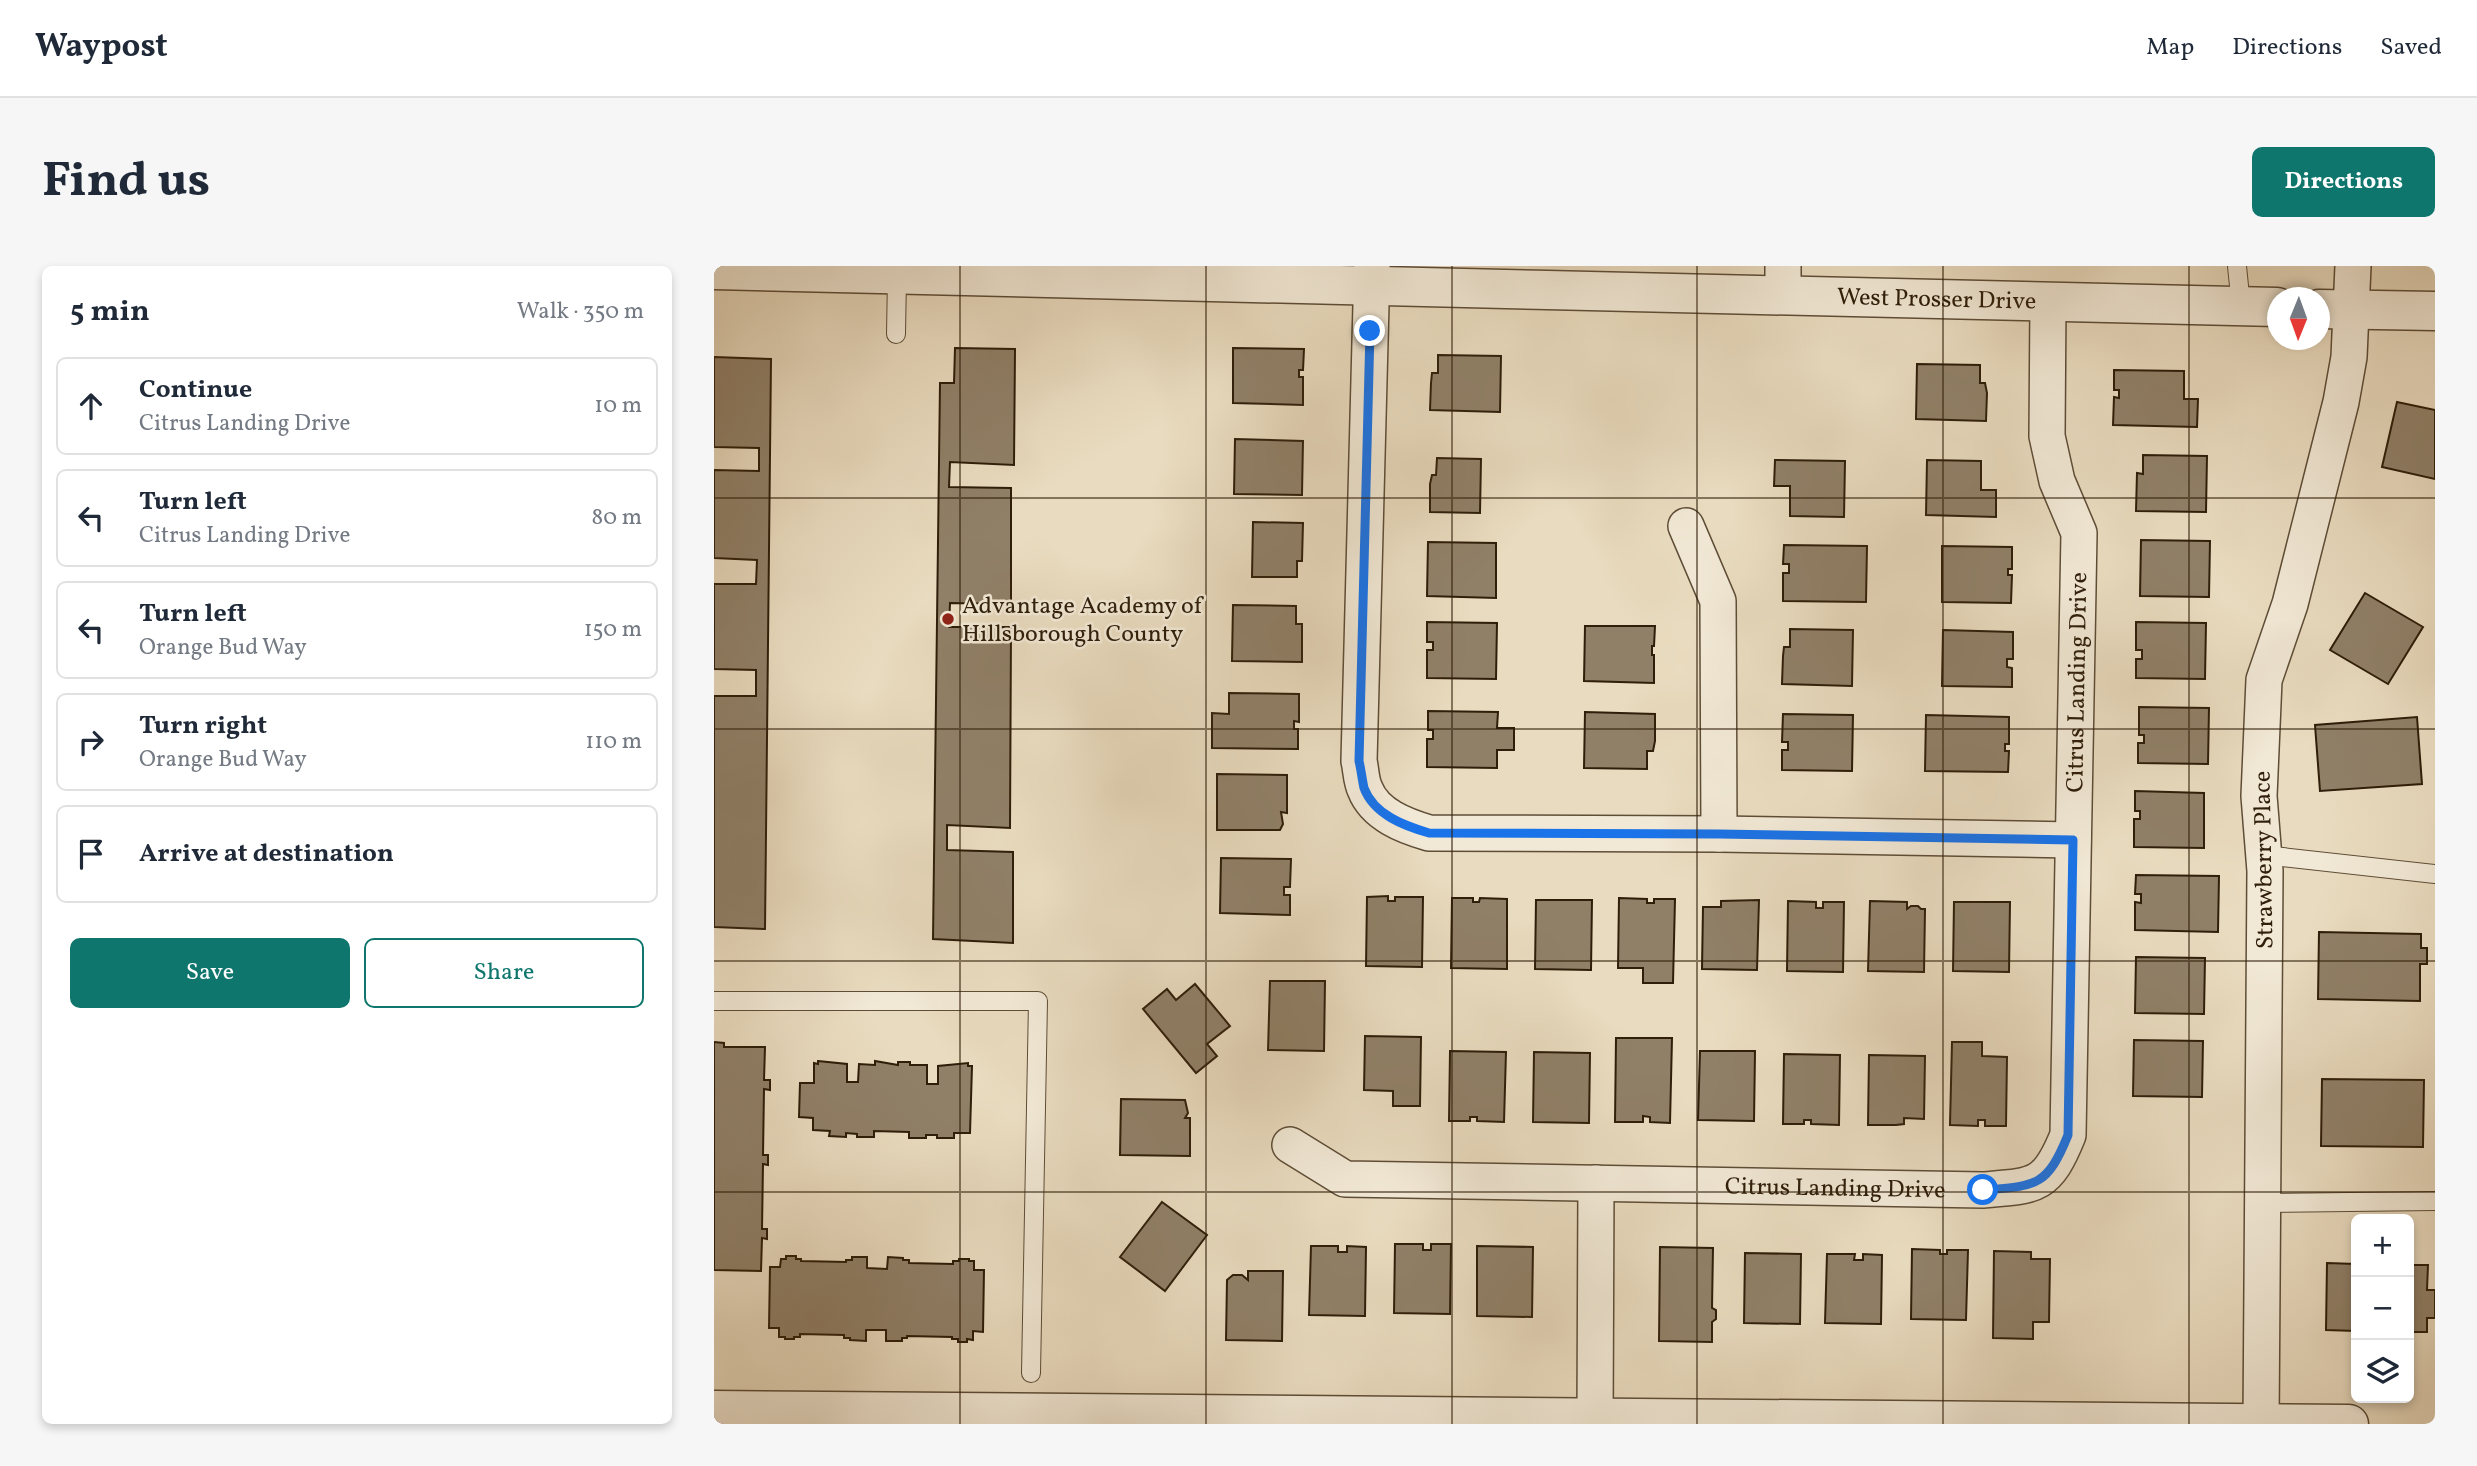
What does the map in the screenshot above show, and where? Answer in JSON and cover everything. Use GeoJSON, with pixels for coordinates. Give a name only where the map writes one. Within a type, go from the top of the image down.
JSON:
{"type":"FeatureCollection","features":[{"type":"Feature","properties":{"kind":"street","name":"Strawberry Place"},"geometry":{"type":"LineString","coordinates":[[2261,1423],[2264,855],[2259,796],[2264,680],[2290,604],[2341,402],[2349,357],[2336,309],[2353,266]]}},
{"type":"Feature","properties":{"kind":"street","name":"West Prosser Drive"},"geometry":{"type":"LineString","coordinates":[[714,270],[1783,280],[2048,301],[2259,307]]}},
{"type":"Feature","properties":{"kind":"street"},"geometry":{"type":"LineString","coordinates":[[1372,277],[1359,761],[1365,790],[1379,809],[1402,826],[1429,833],[1719,834],[2073,840]]}},
{"type":"Feature","properties":{"kind":"street","name":"Citrus Landing Drive"},"geometry":{"type":"LineString","coordinates":[[1290,1145],[1345,1179],[1983,1190],[2016,1187],[2045,1178],[2057,1161],[2068,1135],[2079,533],[2057,481],[2047,436],[2048,301]]}},
{"type":"Feature","properties":{"kind":"street"},"geometry":{"type":"LineString","coordinates":[[2336,309],[2435,311]]}},
{"type":"Feature","properties":{"kind":"street"},"geometry":{"type":"LineString","coordinates":[[1686,526],[1718,601],[1719,834]]}},
{"type":"Feature","properties":{"kind":"street"},"geometry":{"type":"LineString","coordinates":[[1595,1421],[1596,1183]]}},
{"type":"Feature","properties":{"kind":"street"},"geometry":{"type":"LineString","coordinates":[[714,1410],[1595,1421],[2349,1424]]}},
{"type":"Feature","properties":{"kind":"lane"},"geometry":{"type":"LineString","coordinates":[[2237,266],[2259,307]]}},
{"type":"Feature","properties":{"kind":"lane"},"geometry":{"type":"LineString","coordinates":[[896,334],[909,273]]}},
{"type":"Feature","properties":{"kind":"lane"},"geometry":{"type":"LineString","coordinates":[[2264,855],[2435,874]]}},
{"type":"Feature","properties":{"kind":"lane"},"geometry":{"type":"LineString","coordinates":[[714,1001],[1038,1001],[1031,1373]]}},
{"type":"Feature","properties":{"kind":"lane"},"geometry":{"type":"LineString","coordinates":[[2263,1203],[2435,1201]]}},
{"type":"Feature","properties":{"kind":"building"},"geometry":{"type":"Polygon","coordinates":[[[955,348],[1015,349],[1014,465],[950,462],[949,487],[1011,488],[1011,604],[950,603],[949,627],[1011,627],[1010,828],[947,825],[947,850],[1013,852],[1013,943],[933,939],[940,383],[954,383],[955,348]]]}},
{"type":"Feature","properties":{"kind":"building"},"geometry":{"type":"Polygon","coordinates":[[[1233,348],[1304,349],[1303,370],[1299,370],[1299,377],[1303,377],[1303,405],[1233,403],[1233,348]]]}},
{"type":"Feature","properties":{"kind":"building"},"geometry":{"type":"Polygon","coordinates":[[[1438,355],[1501,356],[1500,412],[1430,410],[1432,373],[1438,373],[1438,355]]]}},
{"type":"Feature","properties":{"kind":"building"},"geometry":{"type":"Polygon","coordinates":[[[714,357],[771,359],[765,929],[714,927],[714,696],[756,696],[756,670],[714,669],[714,584],[756,584],[757,560],[714,558],[714,470],[759,471],[759,448],[714,447],[714,357]]]}},
{"type":"Feature","properties":{"kind":"building"},"geometry":{"type":"Polygon","coordinates":[[[1917,364],[1980,365],[1980,383],[1985,383],[1987,393],[1986,421],[1916,419],[1917,364]]]}},
{"type":"Feature","properties":{"kind":"building"},"geometry":{"type":"Polygon","coordinates":[[[2114,370],[2184,371],[2184,399],[2198,399],[2197,427],[2113,425],[2114,397],[2119,398],[2119,390],[2114,390],[2114,370]]]}},
{"type":"Feature","properties":{"kind":"building"},"geometry":{"type":"Polygon","coordinates":[[[2397,402],[2435,410],[2435,479],[2382,467],[2397,402]]]}},
{"type":"Feature","properties":{"kind":"building"},"geometry":{"type":"Polygon","coordinates":[[[1235,439],[1303,441],[1302,495],[1234,494],[1235,439]]]}},
{"type":"Feature","properties":{"kind":"building"},"geometry":{"type":"Polygon","coordinates":[[[2143,455],[2207,456],[2206,512],[2136,511],[2137,473],[2143,474],[2143,455]]]}},
{"type":"Feature","properties":{"kind":"building"},"geometry":{"type":"Polygon","coordinates":[[[1437,458],[1481,459],[1480,513],[1430,512],[1430,484],[1432,475],[1436,475],[1437,458]]]}},
{"type":"Feature","properties":{"kind":"building"},"geometry":{"type":"Polygon","coordinates":[[[1775,460],[1845,461],[1844,517],[1790,516],[1790,486],[1774,486],[1775,460]]]}},
{"type":"Feature","properties":{"kind":"building"},"geometry":{"type":"Polygon","coordinates":[[[1927,460],[1981,461],[1981,490],[1996,490],[1996,517],[1926,515],[1927,460]]]}},
{"type":"Feature","properties":{"kind":"building"},"geometry":{"type":"Polygon","coordinates":[[[1253,522],[1303,523],[1302,561],[1297,561],[1297,577],[1252,577],[1253,522]]]}},
{"type":"Feature","properties":{"kind":"building"},"geometry":{"type":"Polygon","coordinates":[[[2141,540],[2210,541],[2209,597],[2140,596],[2141,540]]]}},
{"type":"Feature","properties":{"kind":"building"},"geometry":{"type":"Polygon","coordinates":[[[1428,542],[1496,543],[1496,598],[1427,596],[1428,542]]]}},
{"type":"Feature","properties":{"kind":"building"},"geometry":{"type":"Polygon","coordinates":[[[1784,545],[1867,546],[1866,602],[1783,601],[1783,573],[1789,573],[1789,564],[1783,564],[1784,545]]]}},
{"type":"Feature","properties":{"kind":"building"},"geometry":{"type":"Polygon","coordinates":[[[1942,546],[2012,547],[2012,569],[2008,569],[2008,575],[2012,575],[2011,603],[1942,602],[1942,546]]]}},
{"type":"Feature","properties":{"kind":"building"},"geometry":{"type":"Polygon","coordinates":[[[2365,593],[2423,627],[2388,684],[2330,650],[2365,593]]]}},
{"type":"Feature","properties":{"kind":"building"},"geometry":{"type":"Polygon","coordinates":[[[1233,605],[1296,606],[1296,624],[1302,624],[1302,662],[1232,661],[1233,605]]]}},
{"type":"Feature","properties":{"kind":"building"},"geometry":{"type":"Polygon","coordinates":[[[1427,622],[1497,623],[1496,679],[1427,678],[1427,650],[1433,650],[1433,642],[1427,642],[1427,622]]]}},
{"type":"Feature","properties":{"kind":"building"},"geometry":{"type":"Polygon","coordinates":[[[2136,622],[2206,623],[2205,679],[2136,678],[2136,659],[2142,659],[2142,650],[2136,650],[2136,622]]]}},
{"type":"Feature","properties":{"kind":"building"},"geometry":{"type":"Polygon","coordinates":[[[1585,626],[1655,626],[1652,646],[1654,683],[1584,681],[1585,626]]]}},
{"type":"Feature","properties":{"kind":"building"},"geometry":{"type":"Polygon","coordinates":[[[1790,629],[1853,630],[1852,686],[1782,684],[1784,647],[1790,647],[1790,629]]]}},
{"type":"Feature","properties":{"kind":"building"},"geometry":{"type":"Polygon","coordinates":[[[1943,630],[2013,632],[2013,659],[2007,659],[2007,667],[2012,668],[2012,687],[1942,686],[1943,630]]]}},
{"type":"Feature","properties":{"kind":"building"},"geometry":{"type":"Polygon","coordinates":[[[1229,693],[1299,694],[1299,722],[1294,721],[1294,729],[1298,729],[1298,749],[1212,748],[1212,713],[1229,714],[1229,693]]]}},
{"type":"Feature","properties":{"kind":"building"},"geometry":{"type":"Polygon","coordinates":[[[2139,707],[2209,708],[2208,764],[2138,763],[2138,743],[2144,743],[2144,735],[2139,735],[2139,707]]]}},
{"type":"Feature","properties":{"kind":"building"},"geometry":{"type":"Polygon","coordinates":[[[1428,711],[1498,712],[1497,728],[1514,728],[1514,750],[1497,750],[1497,768],[1427,767],[1427,739],[1433,739],[1433,730],[1428,730],[1428,711]]]}},
{"type":"Feature","properties":{"kind":"building"},"geometry":{"type":"Polygon","coordinates":[[[1585,712],[1655,714],[1655,741],[1653,751],[1647,751],[1647,769],[1584,768],[1585,712]]]}},
{"type":"Feature","properties":{"kind":"building"},"geometry":{"type":"Polygon","coordinates":[[[1783,714],[1853,715],[1852,771],[1782,770],[1782,750],[1788,750],[1788,742],[1782,742],[1783,714]]]}},
{"type":"Feature","properties":{"kind":"building"},"geometry":{"type":"Polygon","coordinates":[[[1926,715],[2009,717],[2009,744],[2005,744],[2005,751],[2009,751],[2008,772],[1925,771],[1926,715]]]}},
{"type":"Feature","properties":{"kind":"building"},"geometry":{"type":"Polygon","coordinates":[[[2417,717],[2422,784],[2320,791],[2315,725],[2417,717]]]}},
{"type":"Feature","properties":{"kind":"building"},"geometry":{"type":"Polygon","coordinates":[[[1217,774],[1287,775],[1287,813],[1281,812],[1283,824],[1280,830],[1217,830],[1217,774]]]}},
{"type":"Feature","properties":{"kind":"building"},"geometry":{"type":"Polygon","coordinates":[[[2135,791],[2204,793],[2204,848],[2134,847],[2134,819],[2140,819],[2140,811],[2135,811],[2135,791]]]}},
{"type":"Feature","properties":{"kind":"building"},"geometry":{"type":"Polygon","coordinates":[[[1221,858],[1291,859],[1290,887],[1284,887],[1284,895],[1290,895],[1290,915],[1220,913],[1221,858]]]}},
{"type":"Feature","properties":{"kind":"building"},"geometry":{"type":"Polygon","coordinates":[[[2136,875],[2219,876],[2218,932],[2135,930],[2135,902],[2141,903],[2141,894],[2135,894],[2136,875]]]}},
{"type":"Feature","properties":{"kind":"building"},"geometry":{"type":"Polygon","coordinates":[[[1388,896],[1388,901],[1395,901],[1395,897],[1423,897],[1422,967],[1366,966],[1367,897],[1388,896]]]}},
{"type":"Feature","properties":{"kind":"building"},"geometry":{"type":"Polygon","coordinates":[[[1452,898],[1473,898],[1473,902],[1479,902],[1480,898],[1507,899],[1507,969],[1451,968],[1452,898]]]}},
{"type":"Feature","properties":{"kind":"building"},"geometry":{"type":"Polygon","coordinates":[[[1619,898],[1647,899],[1647,903],[1654,903],[1654,899],[1675,899],[1673,983],[1643,983],[1643,968],[1618,968],[1619,898]]]}},
{"type":"Feature","properties":{"kind":"building"},"geometry":{"type":"Polygon","coordinates":[[[1536,900],[1592,900],[1591,970],[1535,969],[1536,900]]]}},
{"type":"Feature","properties":{"kind":"building"},"geometry":{"type":"Polygon","coordinates":[[[1759,900],[1757,970],[1702,969],[1703,907],[1721,907],[1721,901],[1759,900]]]}},
{"type":"Feature","properties":{"kind":"building"},"geometry":{"type":"Polygon","coordinates":[[[1788,901],[1816,902],[1816,908],[1823,908],[1823,902],[1844,902],[1843,972],[1787,971],[1788,901]]]}},
{"type":"Feature","properties":{"kind":"building"},"geometry":{"type":"Polygon","coordinates":[[[1870,901],[1907,902],[1907,909],[1918,906],[1925,909],[1924,972],[1868,971],[1870,901]]]}},
{"type":"Feature","properties":{"kind":"building"},"geometry":{"type":"Polygon","coordinates":[[[1954,902],[2010,902],[2009,972],[1953,971],[1954,902]]]}},
{"type":"Feature","properties":{"kind":"building"},"geometry":{"type":"Polygon","coordinates":[[[2319,932],[2421,934],[2421,948],[2427,948],[2427,964],[2420,964],[2420,1001],[2318,999],[2319,932]]]}},
{"type":"Feature","properties":{"kind":"building"},"geometry":{"type":"Polygon","coordinates":[[[2136,957],[2205,958],[2204,1014],[2135,1013],[2136,957]]]}},
{"type":"Feature","properties":{"kind":"building"},"geometry":{"type":"Polygon","coordinates":[[[1270,981],[1325,981],[1324,1051],[1268,1050],[1270,981]]]}},
{"type":"Feature","properties":{"kind":"building"},"geometry":{"type":"Polygon","coordinates":[[[1195,984],[1230,1026],[1207,1044],[1217,1056],[1196,1073],[1143,1009],[1167,989],[1176,1000],[1195,984]]]}},
{"type":"Feature","properties":{"kind":"building"},"geometry":{"type":"Polygon","coordinates":[[[1365,1036],[1421,1037],[1420,1106],[1393,1106],[1393,1091],[1364,1090],[1365,1036]]]}},
{"type":"Feature","properties":{"kind":"building"},"geometry":{"type":"Polygon","coordinates":[[[1616,1038],[1672,1038],[1670,1123],[1650,1122],[1650,1117],[1643,1116],[1643,1122],[1615,1122],[1616,1038]]]}},
{"type":"Feature","properties":{"kind":"building"},"geometry":{"type":"Polygon","coordinates":[[[2134,1040],[2203,1041],[2202,1097],[2133,1096],[2134,1040]]]}},
{"type":"Feature","properties":{"kind":"building"},"geometry":{"type":"Polygon","coordinates":[[[714,1042],[724,1043],[724,1047],[765,1047],[764,1080],[770,1080],[770,1090],[764,1089],[763,1155],[768,1155],[768,1165],[763,1164],[762,1229],[767,1229],[767,1239],[762,1238],[761,1271],[714,1270],[714,1042]]]}},
{"type":"Feature","properties":{"kind":"building"},"geometry":{"type":"Polygon","coordinates":[[[1952,1042],[1982,1042],[1982,1056],[2007,1057],[2006,1126],[1985,1126],[1985,1120],[1978,1120],[1978,1126],[1950,1125],[1952,1042]]]}},
{"type":"Feature","properties":{"kind":"building"},"geometry":{"type":"Polygon","coordinates":[[[1450,1051],[1506,1052],[1504,1122],[1477,1121],[1477,1117],[1470,1117],[1470,1121],[1449,1121],[1450,1051]]]}},
{"type":"Feature","properties":{"kind":"building"},"geometry":{"type":"Polygon","coordinates":[[[1700,1051],[1755,1051],[1754,1121],[1698,1120],[1700,1051]]]}},
{"type":"Feature","properties":{"kind":"building"},"geometry":{"type":"Polygon","coordinates":[[[1534,1052],[1590,1053],[1589,1123],[1533,1122],[1534,1052]]]}},
{"type":"Feature","properties":{"kind":"building"},"geometry":{"type":"Polygon","coordinates":[[[1784,1054],[1840,1055],[1839,1125],[1811,1124],[1811,1120],[1804,1120],[1804,1124],[1783,1124],[1784,1054]]]}},
{"type":"Feature","properties":{"kind":"building"},"geometry":{"type":"Polygon","coordinates":[[[1869,1055],[1925,1056],[1924,1119],[1904,1118],[1904,1124],[1868,1125],[1869,1055]]]}},
{"type":"Feature","properties":{"kind":"building"},"geometry":{"type":"Polygon","coordinates":[[[818,1061],[847,1064],[847,1082],[858,1082],[859,1064],[875,1065],[875,1061],[898,1065],[898,1062],[910,1062],[910,1065],[927,1065],[927,1084],[938,1084],[938,1066],[968,1063],[968,1066],[972,1066],[970,1133],[954,1133],[954,1138],[926,1135],[926,1138],[909,1138],[909,1132],[874,1131],[874,1137],[857,1137],[857,1134],[846,1133],[846,1137],[829,1136],[830,1131],[813,1130],[813,1118],[799,1117],[800,1083],[814,1083],[814,1063],[818,1064],[818,1061]]]}},
{"type":"Feature","properties":{"kind":"building"},"geometry":{"type":"Polygon","coordinates":[[[2322,1079],[2424,1080],[2423,1147],[2321,1146],[2322,1079]]]}},
{"type":"Feature","properties":{"kind":"building"},"geometry":{"type":"Polygon","coordinates":[[[1121,1099],[1185,1100],[1188,1113],[1185,1118],[1190,1118],[1190,1156],[1120,1155],[1121,1099]]]}},
{"type":"Feature","properties":{"kind":"building"},"geometry":{"type":"Polygon","coordinates":[[[1162,1202],[1207,1235],[1165,1291],[1120,1257],[1162,1202]]]}},
{"type":"Feature","properties":{"kind":"building"},"geometry":{"type":"Polygon","coordinates":[[[1395,1244],[1423,1244],[1423,1250],[1431,1250],[1431,1244],[1451,1244],[1450,1314],[1394,1313],[1395,1244]]]}},
{"type":"Feature","properties":{"kind":"building"},"geometry":{"type":"Polygon","coordinates":[[[1311,1246],[1338,1246],[1338,1252],[1347,1252],[1347,1246],[1366,1247],[1365,1316],[1309,1315],[1311,1246]]]}},
{"type":"Feature","properties":{"kind":"building"},"geometry":{"type":"Polygon","coordinates":[[[1477,1246],[1533,1247],[1532,1317],[1477,1316],[1477,1246]]]}},
{"type":"Feature","properties":{"kind":"building"},"geometry":{"type":"Polygon","coordinates":[[[1660,1247],[1713,1248],[1712,1308],[1716,1310],[1716,1319],[1712,1322],[1712,1342],[1659,1341],[1660,1247]]]}},
{"type":"Feature","properties":{"kind":"building"},"geometry":{"type":"Polygon","coordinates":[[[1912,1249],[1940,1250],[1940,1254],[1947,1254],[1947,1250],[1968,1250],[1966,1320],[1911,1319],[1912,1249]]]}},
{"type":"Feature","properties":{"kind":"building"},"geometry":{"type":"Polygon","coordinates":[[[1994,1251],[2031,1252],[2031,1259],[2050,1259],[2049,1322],[2033,1322],[2033,1339],[1993,1338],[1994,1251]]]}},
{"type":"Feature","properties":{"kind":"building"},"geometry":{"type":"Polygon","coordinates":[[[1745,1253],[1801,1254],[1800,1324],[1744,1323],[1745,1253]]]}},
{"type":"Feature","properties":{"kind":"building"},"geometry":{"type":"Polygon","coordinates":[[[1827,1254],[1855,1254],[1854,1260],[1863,1260],[1863,1254],[1882,1255],[1881,1324],[1825,1323],[1827,1254]]]}},
{"type":"Feature","properties":{"kind":"building"},"geometry":{"type":"Polygon","coordinates":[[[786,1256],[796,1256],[796,1259],[801,1261],[846,1262],[852,1260],[852,1257],[867,1257],[867,1268],[887,1269],[888,1257],[903,1258],[909,1260],[909,1263],[953,1264],[953,1261],[959,1259],[969,1259],[974,1261],[974,1270],[984,1270],[983,1332],[973,1331],[973,1340],[967,1339],[967,1342],[958,1342],[958,1339],[952,1337],[907,1336],[902,1338],[902,1341],[886,1341],[886,1330],[866,1330],[866,1341],[850,1340],[844,1338],[844,1335],[800,1334],[800,1337],[794,1339],[779,1337],[779,1328],[769,1328],[770,1267],[780,1267],[781,1259],[786,1259],[786,1256]]]}},
{"type":"Feature","properties":{"kind":"building"},"geometry":{"type":"Polygon","coordinates":[[[2327,1263],[2351,1264],[2351,1331],[2326,1330],[2327,1263]]]}},
{"type":"Feature","properties":{"kind":"building"},"geometry":{"type":"Polygon","coordinates":[[[2414,1265],[2428,1265],[2427,1290],[2435,1290],[2435,1318],[2427,1318],[2427,1332],[2414,1332],[2414,1265]]]}},
{"type":"Feature","properties":{"kind":"building"},"geometry":{"type":"Polygon","coordinates":[[[1248,1271],[1283,1271],[1282,1341],[1226,1340],[1227,1280],[1233,1275],[1242,1275],[1248,1280],[1248,1271]]]}},
{"type":"Feature","properties":{"kind":"place","name":"Advantage Academy of Hillsborough County"},"geometry":{"type":"Point","coordinates":[948,619]}},
{"type":"Feature","properties":{"kind":"route"},"geometry":{"type":"LineString","coordinates":[[1370,331],[1359,761],[1365,790],[1379,809],[1402,826],[1429,833],[1719,834],[2073,840],[2068,1135],[2057,1161],[2045,1178],[2016,1187],[1983,1190]]}}]}
